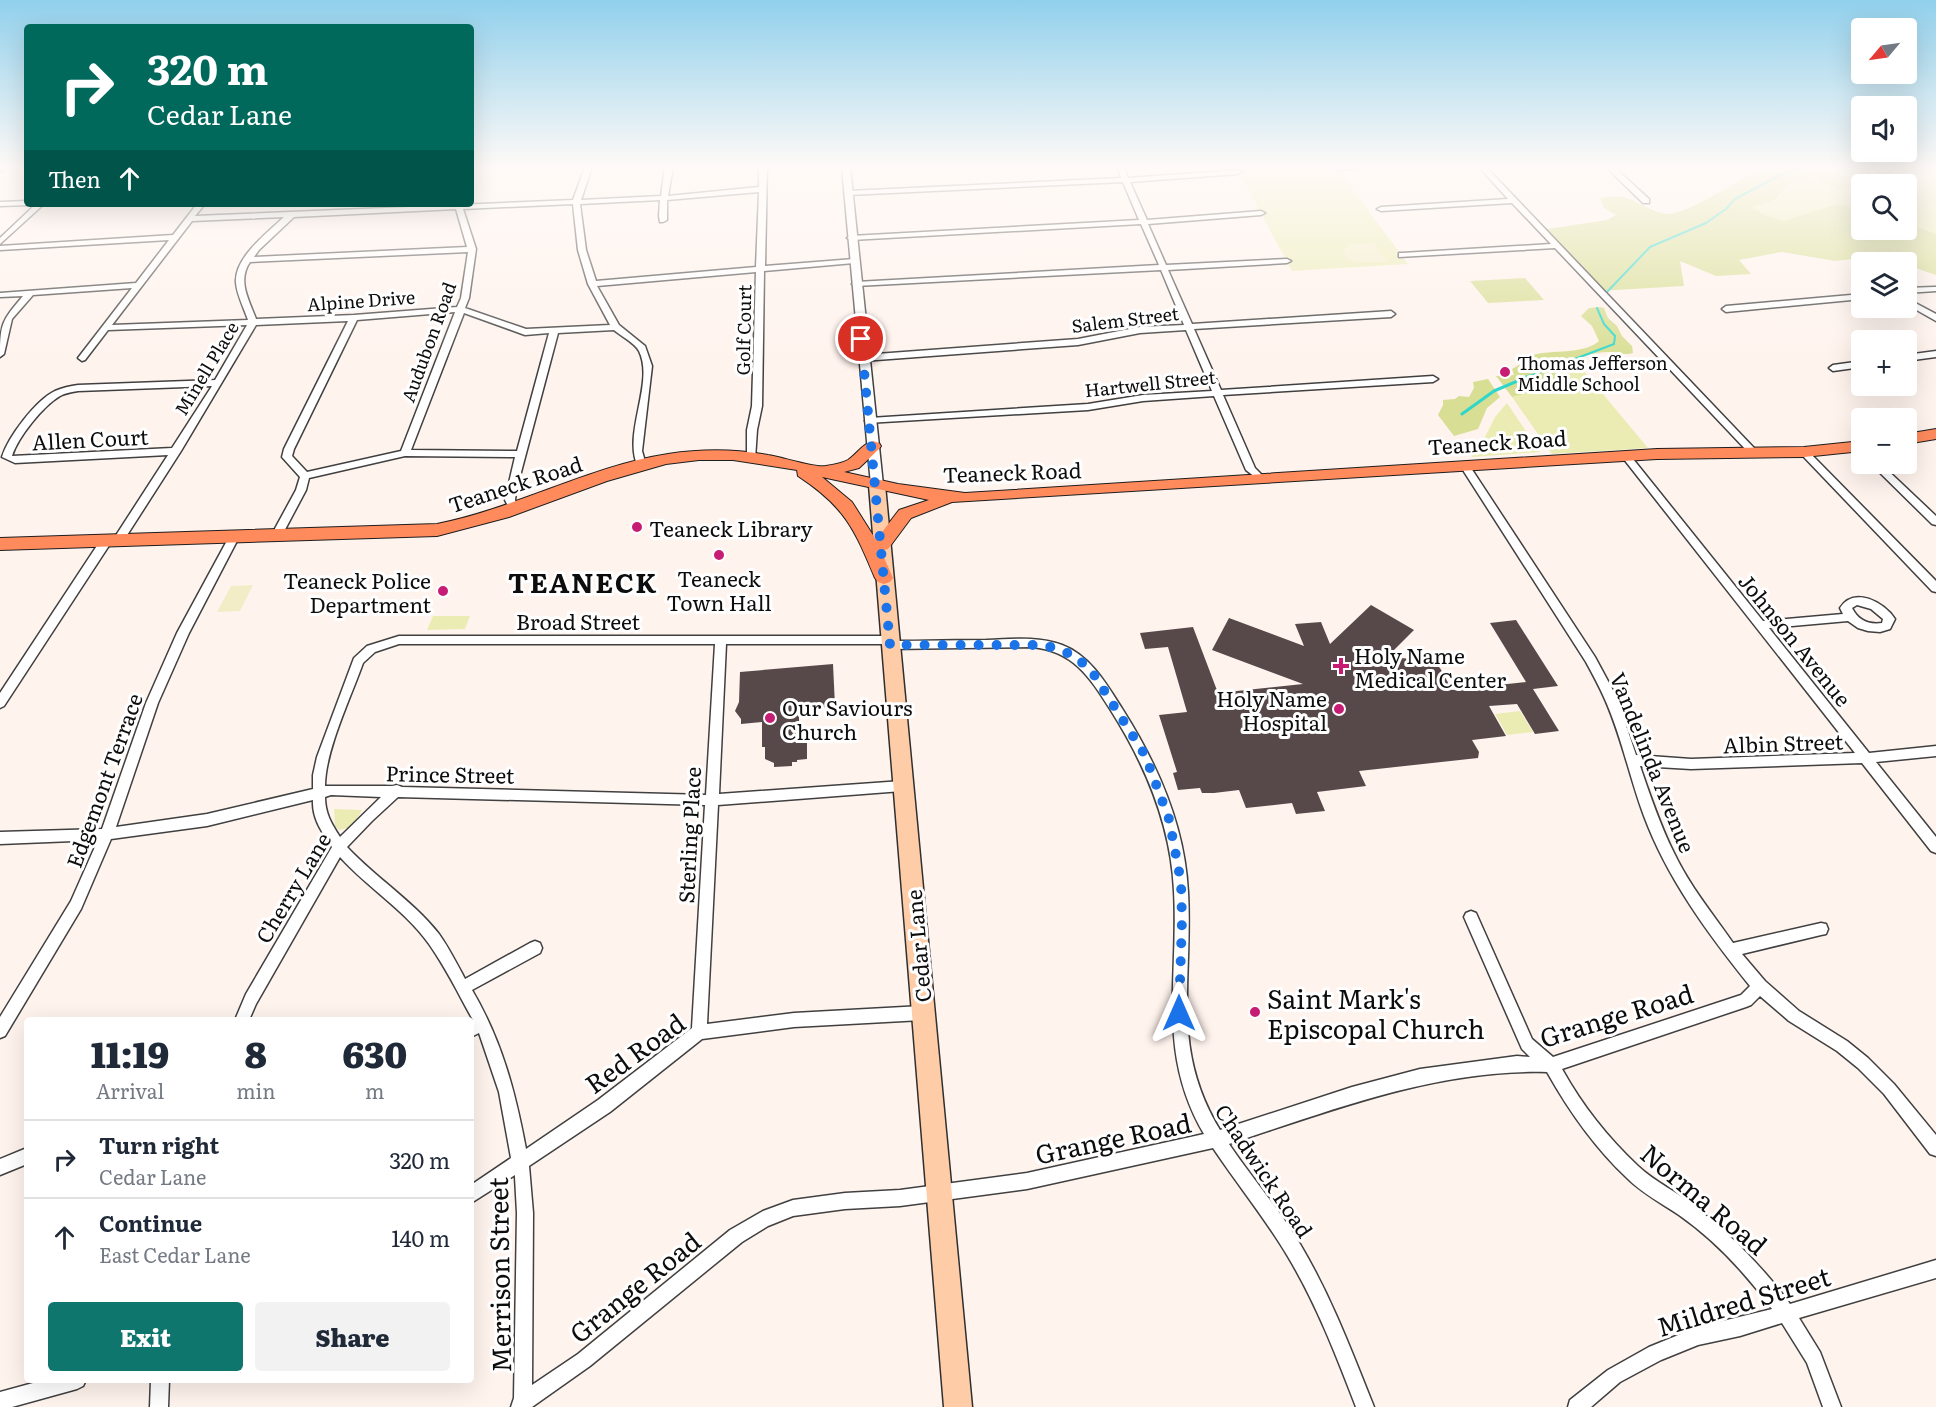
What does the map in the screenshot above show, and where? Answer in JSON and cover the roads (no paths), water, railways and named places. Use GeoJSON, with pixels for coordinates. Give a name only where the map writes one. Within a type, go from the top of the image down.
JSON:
{"type":"FeatureCollection","features":[{"type":"Feature","properties":{"kind":"main road"},"geometry":{"type":"LineString","coordinates":[[1917,437],[1936,434]]}},
{"type":"Feature","properties":{"kind":"main road"},"geometry":{"type":"LineString","coordinates":[[824,472],[853,464],[873,446]]}},
{"type":"Feature","properties":{"kind":"main road","name":"Teaneck Road"},"geometry":{"type":"LineString","coordinates":[[0,544],[429,531],[472,524],[641,465],[691,455],[752,457],[926,495],[958,498],[1626,456],[1752,451],[1804,452],[1851,448]]}},
{"type":"Feature","properties":{"kind":"main road"},"geometry":{"type":"LineString","coordinates":[[791,465],[833,492],[852,510],[861,524],[884,578]]}},
{"type":"Feature","properties":{"kind":"main road","name":"Cedar Lane"},"geometry":{"type":"LineString","coordinates":[[877,485],[958,1407]]}},
{"type":"Feature","properties":{"kind":"main road"},"geometry":{"type":"LineString","coordinates":[[882,545],[904,514],[958,498]]}},
{"type":"Feature","properties":{"kind":"street"},"geometry":{"type":"LineString","coordinates":[[82,358],[178,233]]}},
{"type":"Feature","properties":{"kind":"street"},"geometry":{"type":"LineString","coordinates":[[246,260],[273,233]]}},
{"type":"Feature","properties":{"kind":"street","name":"Audubon Road"},"geometry":{"type":"LineString","coordinates":[[405,453],[465,298],[472,249],[467,233]]}},
{"type":"Feature","properties":{"kind":"street"},"geometry":{"type":"LineString","coordinates":[[580,233],[582,250],[592,284],[616,327],[642,348],[648,366],[637,451],[641,465]]}},
{"type":"Feature","properties":{"kind":"street","name":"Golf Court"},"geometry":{"type":"LineString","coordinates":[[752,457],[753,429],[758,401],[761,233]]}},
{"type":"Feature","properties":{"kind":"street"},"geometry":{"type":"LineString","coordinates":[[852,233],[877,485]]}},
{"type":"Feature","properties":{"kind":"street"},"geometry":{"type":"LineString","coordinates":[[852,238],[949,233]]}},
{"type":"Feature","properties":{"kind":"street"},"geometry":{"type":"LineString","coordinates":[[1149,233],[1251,470],[1260,478]]}},
{"type":"Feature","properties":{"kind":"street"},"geometry":{"type":"LineString","coordinates":[[1543,233],[1752,451]]}},
{"type":"Feature","properties":{"kind":"street"},"geometry":{"type":"LineString","coordinates":[[0,248],[175,237]]}},
{"type":"Feature","properties":{"kind":"street"},"geometry":{"type":"LineString","coordinates":[[1402,255],[1555,246]]}},
{"type":"Feature","properties":{"kind":"street"},"geometry":{"type":"LineString","coordinates":[[246,260],[472,249]]}},
{"type":"Feature","properties":{"kind":"street","name":"Minell Place"},"geometry":{"type":"LineString","coordinates":[[0,703],[176,451],[253,322],[239,279],[246,260]]}},
{"type":"Feature","properties":{"kind":"street"},"geometry":{"type":"LineString","coordinates":[[592,284],[854,261]]}},
{"type":"Feature","properties":{"kind":"street"},"geometry":{"type":"LineString","coordinates":[[856,284],[1287,261]]}},
{"type":"Feature","properties":{"kind":"street"},"geometry":{"type":"LineString","coordinates":[[0,295],[138,285]]}},
{"type":"Feature","properties":{"kind":"street"},"geometry":{"type":"LineString","coordinates":[[1917,290],[1934,289]]}},
{"type":"Feature","properties":{"kind":"street"},"geometry":{"type":"LineString","coordinates":[[0,354],[9,319],[31,292]]}},
{"type":"Feature","properties":{"kind":"street"},"geometry":{"type":"LineString","coordinates":[[1726,309],[1851,297]]}},
{"type":"Feature","properties":{"kind":"street"},"geometry":{"type":"LineString","coordinates":[[1917,307],[1936,318]]}},
{"type":"Feature","properties":{"kind":"street","name":"Alpine Drive"},"geometry":{"type":"LineString","coordinates":[[105,328],[354,318],[461,309],[516,330],[554,331],[616,327]]}},
{"type":"Feature","properties":{"kind":"street","name":"Salem Street"},"geometry":{"type":"LineString","coordinates":[[863,358],[1078,342],[1140,330],[1391,314]]}},
{"type":"Feature","properties":{"kind":"street"},"geometry":{"type":"LineString","coordinates":[[305,476],[287,457],[289,449],[354,318]]}},
{"type":"Feature","properties":{"kind":"street"},"geometry":{"type":"LineString","coordinates":[[515,510],[510,498],[554,331]]}},
{"type":"Feature","properties":{"kind":"street"},"geometry":{"type":"LineString","coordinates":[[1917,357],[1936,354]]}},
{"type":"Feature","properties":{"kind":"street"},"geometry":{"type":"LineString","coordinates":[[1833,368],[1851,366]]}},
{"type":"Feature","properties":{"kind":"street","name":"Hartwell Street"},"geometry":{"type":"LineString","coordinates":[[870,421],[1088,407],[1143,398],[1433,378]]}},
{"type":"Feature","properties":{"kind":"street","name":"Allen Court"},"geometry":{"type":"LineString","coordinates":[[176,451],[15,460],[7,457],[11,446],[50,398],[63,391],[78,388],[218,383]]}},
{"type":"Feature","properties":{"kind":"street"},"geometry":{"type":"LineString","coordinates":[[1804,452],[1936,588]]}},
{"type":"Feature","properties":{"kind":"street"},"geometry":{"type":"LineString","coordinates":[[305,476],[405,453],[520,454]]}},
{"type":"Feature","properties":{"kind":"street","name":"Johnson Avenue"},"geometry":{"type":"LineString","coordinates":[[1626,456],[1936,847]]}},
{"type":"Feature","properties":{"kind":"street","name":"Vandelinda Avenue"},"geometry":{"type":"LineString","coordinates":[[1466,467],[1591,660],[1610,696],[1631,760],[1670,859],[1730,950],[1760,986],[1794,1016],[1842,1046],[1863,1063],[1889,1089],[1936,1148]]}},
{"type":"Feature","properties":{"kind":"street"},"geometry":{"type":"LineString","coordinates":[[1886,474],[1936,522]]}},
{"type":"Feature","properties":{"kind":"street"},"geometry":{"type":"LineString","coordinates":[[276,536],[297,498],[305,476]]}},
{"type":"Feature","properties":{"kind":"street","name":"Edgemont Terrace"},"geometry":{"type":"LineString","coordinates":[[0,1031],[76,905],[107,834],[152,703],[183,633],[234,537]]}},
{"type":"Feature","properties":{"kind":"street"},"geometry":{"type":"LineString","coordinates":[[1759,625],[1850,616]]}},
{"type":"Feature","properties":{"kind":"street","name":"Broad Street"},"geometry":{"type":"LineString","coordinates":[[373,648],[388,642],[409,639],[890,643]]}},
{"type":"Feature","properties":{"kind":"street","name":"Sterling Place"},"geometry":{"type":"LineString","coordinates":[[699,1032],[710,800],[721,640]]}},
{"type":"Feature","properties":{"kind":"street","name":"Chadwick Road"},"geometry":{"type":"LineString","coordinates":[[890,643],[1030,643],[1059,649],[1073,655],[1091,670],[1134,735],[1158,786],[1177,853],[1182,920],[1178,998],[1183,1055],[1197,1106],[1215,1140],[1280,1228],[1313,1283],[1365,1407]]}},
{"type":"Feature","properties":{"kind":"street","name":"Merrison Street"},"geometry":{"type":"LineString","coordinates":[[373,648],[358,661],[327,747],[319,775],[319,810],[324,824],[339,848],[363,873],[394,897],[434,939],[464,987],[477,1026],[507,1092],[520,1163],[525,1213],[521,1405]]}},
{"type":"Feature","properties":{"kind":"street","name":"Albin Street"},"geometry":{"type":"LineString","coordinates":[[1631,760],[1692,764],[1866,758],[1936,751]]}},
{"type":"Feature","properties":{"kind":"street","name":"Prince Street"},"geometry":{"type":"LineString","coordinates":[[0,838],[107,834],[207,820],[319,792],[397,790],[710,800],[902,786]]}},
{"type":"Feature","properties":{"kind":"street","name":"Cherry Lane"},"geometry":{"type":"LineString","coordinates":[[243,1017],[250,999],[339,848],[367,817],[397,790]]}},
{"type":"Feature","properties":{"kind":"street","name":"Norma Road"},"geometry":{"type":"LineString","coordinates":[[1471,917],[1527,1044],[1551,1065],[1571,1100],[1591,1127],[1632,1172],[1655,1191],[1686,1210],[1741,1258],[1786,1313],[1814,1358],[1832,1407]]}},
{"type":"Feature","properties":{"kind":"street"},"geometry":{"type":"LineString","coordinates":[[1730,950],[1821,929]]}},
{"type":"Feature","properties":{"kind":"street"},"geometry":{"type":"LineString","coordinates":[[464,987],[535,948]]}},
{"type":"Feature","properties":{"kind":"street","name":"Grange Road"},"geometry":{"type":"LineString","coordinates":[[521,1405],[584,1360],[736,1236],[763,1219],[808,1205],[939,1194],[1027,1181],[1215,1140],[1352,1095],[1420,1077],[1517,1064],[1551,1065],[1746,1000],[1760,986]]}},
{"type":"Feature","properties":{"kind":"street","name":"Red Road"},"geometry":{"type":"LineString","coordinates":[[474,1193],[604,1106],[699,1032],[794,1020],[922,1013]]}},
{"type":"Feature","properties":{"kind":"street"},"geometry":{"type":"LineString","coordinates":[[0,1167],[24,1157]]}},
{"type":"Feature","properties":{"kind":"street","name":"Mildred Street"},"geometry":{"type":"LineString","coordinates":[[1577,1407],[1614,1376],[1654,1353],[1698,1336],[1936,1269]]}},
{"type":"Feature","properties":{"kind":"street"},"geometry":{"type":"LineString","coordinates":[[0,1401],[66,1383]]}},
{"type":"Feature","properties":{"kind":"street"},"geometry":{"type":"LineString","coordinates":[[159,1407],[160,1383]]}},
{"type":"Feature","properties":{"kind":"waterway"},"geometry":{"type":"LineString","coordinates":[[1606,293],[1650,247],[1683,233]]}},
{"type":"Feature","properties":{"kind":"waterway"},"geometry":{"type":"LineString","coordinates":[[1525,378],[1614,344],[1615,336],[1604,324],[1597,308]]}},
{"type":"Feature","properties":{"kind":"waterway"},"geometry":{"type":"LineString","coordinates":[[1462,414],[1494,391],[1529,376]]}},
{"type":"Feature","properties":{"kind":"place","name":"Thomas Jefferson Middle School"},"geometry":{"type":"Point","coordinates":[1505,372]}},
{"type":"Feature","properties":{"kind":"place","name":"Teaneck Library"},"geometry":{"type":"Point","coordinates":[637,527]}},
{"type":"Feature","properties":{"kind":"place","name":"Teaneck Town Hall"},"geometry":{"type":"Point","coordinates":[719,555]}},
{"type":"Feature","properties":{"kind":"place","name":"Teaneck Police Department"},"geometry":{"type":"Point","coordinates":[443,591]}},
{"type":"Feature","properties":{"kind":"place","name":"Holy Name Medical Center"},"geometry":{"type":"Point","coordinates":[1341,666]}},
{"type":"Feature","properties":{"kind":"place","name":"Holy Name Hospital"},"geometry":{"type":"Point","coordinates":[1339,709]}},
{"type":"Feature","properties":{"kind":"place","name":"Our Saviours Church"},"geometry":{"type":"Point","coordinates":[770,718]}},
{"type":"Feature","properties":{"kind":"place","name":"Saint Mark's Episcopal Church"},"geometry":{"type":"Point","coordinates":[1255,1012]}},
{"type":"Feature","properties":{"kind":"district","name":"TEANECK"},"geometry":{"type":"Point","coordinates":[583,581]}}]}
